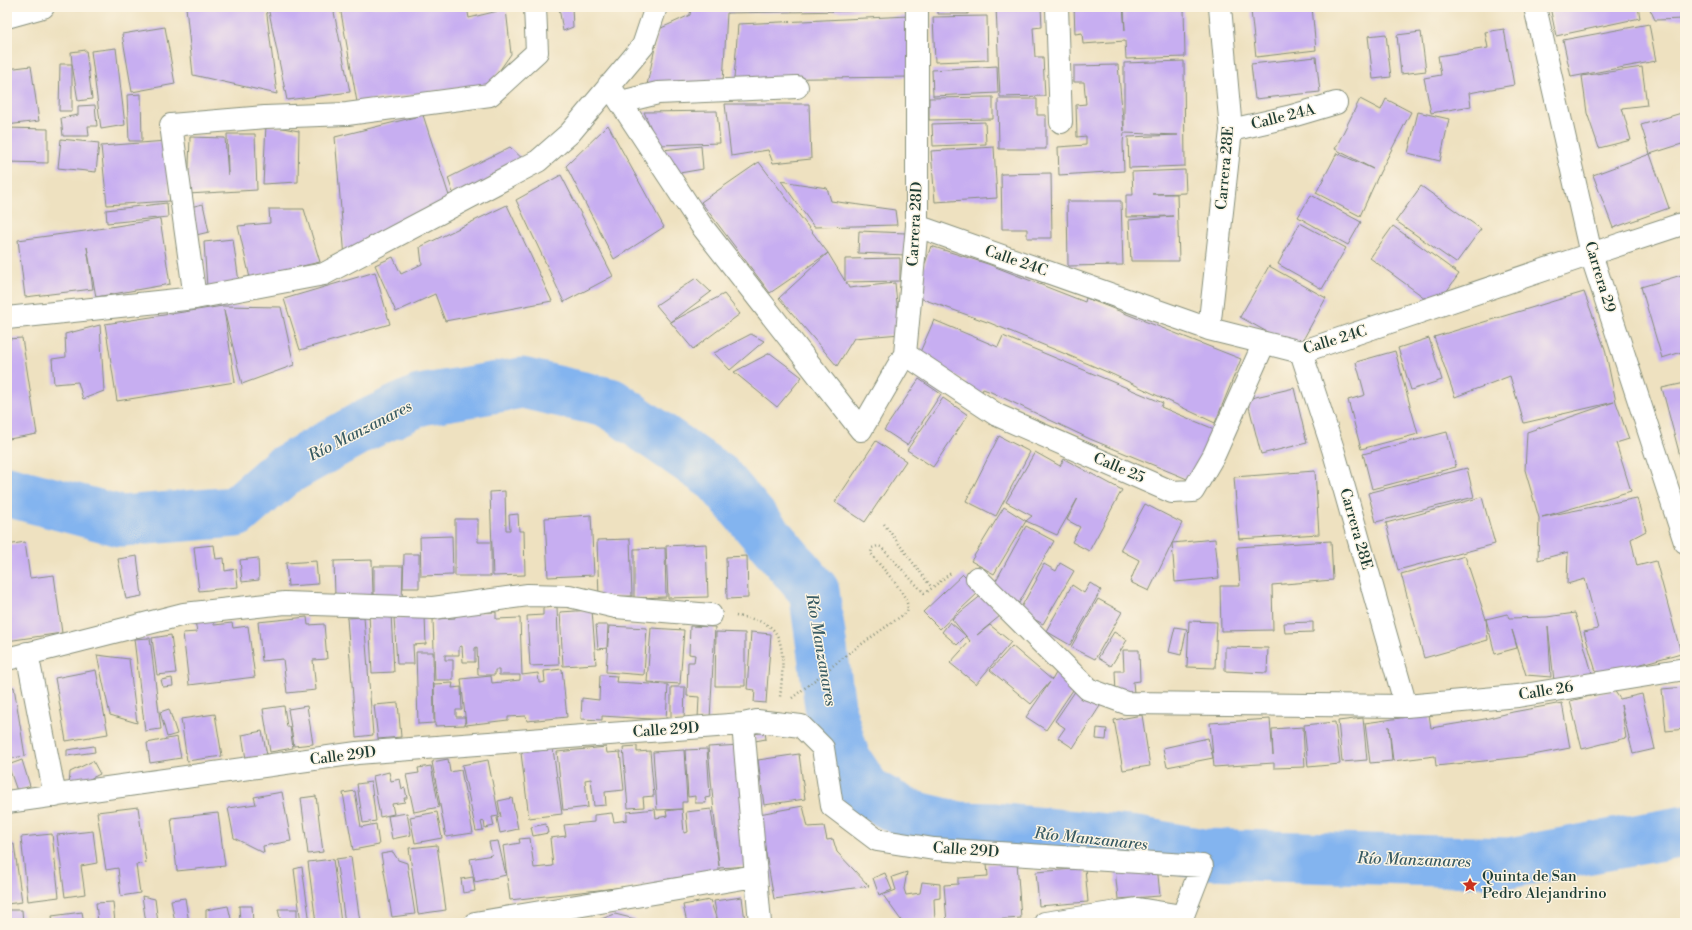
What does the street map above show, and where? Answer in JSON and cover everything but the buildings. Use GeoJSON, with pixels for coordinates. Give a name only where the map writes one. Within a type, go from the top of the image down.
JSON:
{"type":"FeatureCollection","features":[{"type":"Feature","properties":{"kind":"street"},"geometry":{"type":"LineString","coordinates":[[7,17],[43,7]]}},
{"type":"Feature","properties":{"kind":"street"},"geometry":{"type":"LineString","coordinates":[[195,298],[171,125],[265,117],[347,114],[490,95],[538,52],[535,7]]}},
{"type":"Feature","properties":{"kind":"street"},"geometry":{"type":"LineString","coordinates":[[7,318],[195,298],[324,274],[538,162],[570,132],[615,94],[643,46],[656,7]]}},
{"type":"Feature","properties":{"kind":"street","name":"Carrera 28D"},"geometry":{"type":"LineString","coordinates":[[615,94],[701,225],[861,430],[905,354],[917,226],[917,7]]}},
{"type":"Feature","properties":{"kind":"street"},"geometry":{"type":"LineString","coordinates":[[1057,7],[1061,122]]}},
{"type":"Feature","properties":{"kind":"street","name":"Carrera 28E"},"geometry":{"type":"LineString","coordinates":[[1209,329],[1231,130],[1220,7]]}},
{"type":"Feature","properties":{"kind":"street","name":"Carrera 29"},"geometry":{"type":"LineString","coordinates":[[1535,7],[1591,254],[1685,542]]}},
{"type":"Feature","properties":{"kind":"street"},"geometry":{"type":"LineString","coordinates":[[615,94],[797,87]]}},
{"type":"Feature","properties":{"kind":"street","name":"Calle 24A"},"geometry":{"type":"LineString","coordinates":[[1231,130],[1292,116],[1336,103]]}},
{"type":"Feature","properties":{"kind":"street","name":"Calle 24C"},"geometry":{"type":"LineString","coordinates":[[917,226],[1209,329],[1301,352],[1685,223]]}},
{"type":"Feature","properties":{"kind":"street","name":"Calle 25"},"geometry":{"type":"LineString","coordinates":[[905,354],[997,415],[1172,492],[1193,492],[1214,455],[1264,343]]}},
{"type":"Feature","properties":{"kind":"street","name":"Carrera 28E"},"geometry":{"type":"LineString","coordinates":[[1301,352],[1333,448],[1406,706]]}},
{"type":"Feature","properties":{"kind":"street","name":"Calle 26"},"geometry":{"type":"LineString","coordinates":[[977,578],[1088,689],[1126,703],[1406,706],[1518,696],[1685,669]]}},
{"type":"Feature","properties":{"kind":"street"},"geometry":{"type":"LineString","coordinates":[[54,796],[17,656],[184,614],[285,604],[433,608],[528,595],[569,596],[616,607],[711,615]]}},
{"type":"Feature","properties":{"kind":"street","name":"Calle 29D"},"geometry":{"type":"LineString","coordinates":[[7,802],[357,753],[743,724],[757,721],[801,726],[823,748],[832,806],[877,840],[934,849],[1202,866],[1181,920]]}},
{"type":"Feature","properties":{"kind":"street"},"geometry":{"type":"LineString","coordinates":[[743,724],[760,923]]}},
{"type":"Feature","properties":{"kind":"street"},"geometry":{"type":"LineString","coordinates":[[475,923],[755,876]]}},
{"type":"Feature","properties":{"kind":"street"},"geometry":{"type":"LineString","coordinates":[[1045,923],[1138,909],[1181,920]]}},
{"type":"Feature","properties":{"kind":"path"},"geometry":{"type":"LineString","coordinates":[[884,524],[932,588]]}},
{"type":"Feature","properties":{"kind":"path"},"geometry":{"type":"LineString","coordinates":[[808,685],[849,653],[907,612],[909,608],[900,590],[872,555],[872,548],[878,546],[881,547],[924,593],[949,574],[960,568],[969,570],[977,578]]}},
{"type":"Feature","properties":{"kind":"path"},"geometry":{"type":"LineString","coordinates":[[711,615],[736,616],[758,620],[770,626],[780,638],[783,674],[779,704]]}},
{"type":"Feature","properties":{"kind":"waterway","name":"Río Manzanares"},"geometry":{"type":"LineString","coordinates":[[7,491],[121,521],[236,512],[282,472],[364,426],[420,400],[522,383],[610,403],[718,478],[814,591],[831,713],[845,759],[867,792],[909,815],[959,827],[993,828],[1138,842],[1203,854],[1509,863],[1685,831]]}},
{"type":"Feature","properties":{"kind":"place","name":"Quinta de San Pedro Alejandrino"},"geometry":{"type":"Point","coordinates":[1470,885]}}]}
